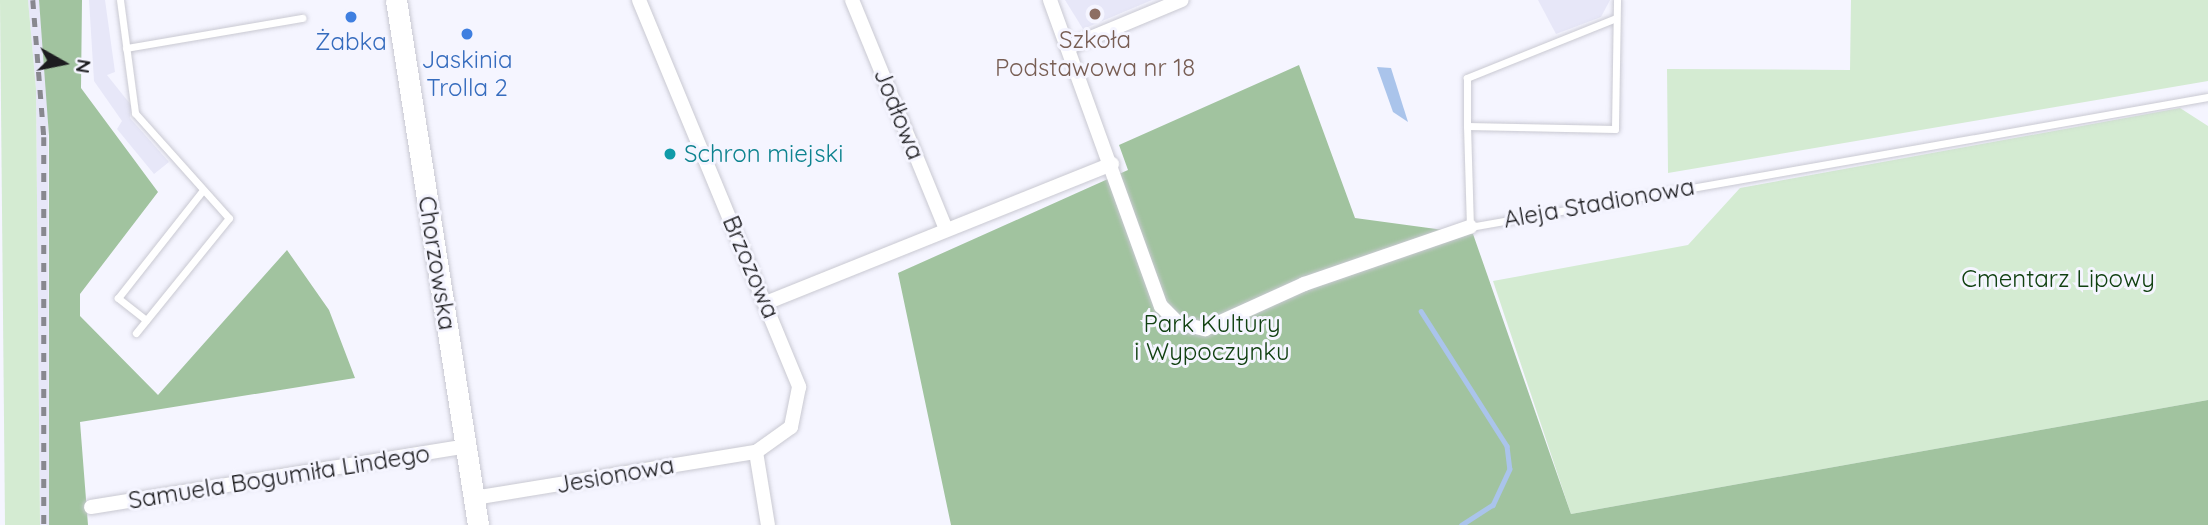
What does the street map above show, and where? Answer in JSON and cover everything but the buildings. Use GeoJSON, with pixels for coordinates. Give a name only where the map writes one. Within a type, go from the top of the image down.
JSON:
{"type":"FeatureCollection","features":[{"type":"Feature","properties":{"kind":"main road","name":"Chorzowska"},"geometry":{"type":"LineString","coordinates":[[396,0],[478,525]]}},
{"type":"Feature","properties":{"kind":"street","name":"Jodłowa"},"geometry":{"type":"LineString","coordinates":[[852,0],[946,229]]}},
{"type":"Feature","properties":{"kind":"street","name":"Aleja Stadionowa"},"geometry":{"type":"LineString","coordinates":[[1050,0],[1112,164],[1161,306],[1191,328],[1205,329],[1304,284],[1470,227]]}},
{"type":"Feature","properties":{"kind":"street"},"geometry":{"type":"LineString","coordinates":[[1069,47],[1182,0]]}},
{"type":"Feature","properties":{"kind":"street","name":"Brzozowa"},"geometry":{"type":"LineString","coordinates":[[642,1],[795,373],[800,402],[783,438],[756,452]]}},
{"type":"Feature","properties":{"kind":"street"},"geometry":{"type":"LineString","coordinates":[[766,303],[1112,164]]}},
{"type":"Feature","properties":{"kind":"street","name":"Samuela Bogumiła Lindego"},"geometry":{"type":"LineString","coordinates":[[91,507],[466,446]]}},
{"type":"Feature","properties":{"kind":"street"},"geometry":{"type":"LineString","coordinates":[[756,452],[768,525]]}},
{"type":"Feature","properties":{"kind":"street","name":"Jesionowa"},"geometry":{"type":"LineString","coordinates":[[474,498],[756,452]]}},
{"type":"Feature","properties":{"kind":"lane"},"geometry":{"type":"LineString","coordinates":[[120,0],[135,113],[229,218],[136,333]]}},
{"type":"Feature","properties":{"kind":"lane"},"geometry":{"type":"LineString","coordinates":[[1467,126],[1615,129],[1616,0]]}},
{"type":"Feature","properties":{"kind":"lane"},"geometry":{"type":"LineString","coordinates":[[126,48],[302,18]]}},
{"type":"Feature","properties":{"kind":"lane"},"geometry":{"type":"LineString","coordinates":[[1470,227],[1467,78],[1616,18]]}},
{"type":"Feature","properties":{"kind":"lane","name":"Aleja Stadionowa"},"geometry":{"type":"LineString","coordinates":[[1470,227],[2208,97]]}},
{"type":"Feature","properties":{"kind":"lane"},"geometry":{"type":"LineString","coordinates":[[146,320],[118,298],[203,190]]}},
{"type":"Feature","properties":{"kind":"shaded area"},"geometry":{"type":"Polygon","coordinates":[[[28,0],[39,0],[48,91],[49,525],[40,525],[36,89],[28,0]]]}},
{"type":"Feature","properties":{"kind":"shaded area"},"geometry":{"type":"Polygon","coordinates":[[[89,0],[105,0],[115,72],[107,75],[131,105],[130,118],[169,162],[154,174],[117,129],[122,121],[94,81],[89,0]]]}},
{"type":"Feature","properties":{"kind":"shaded area","name":"Szkoła Podstawowa nr 18"},"geometry":{"type":"Polygon","coordinates":[[[1065,0],[1152,0],[1083,29],[1065,0]]]}},
{"type":"Feature","properties":{"kind":"shaded area"},"geometry":{"type":"Polygon","coordinates":[[[1538,0],[1610,0],[1601,17],[1556,34],[1538,0]]]}},
{"type":"Feature","properties":{"kind":"green space"},"geometry":{"type":"Polygon","coordinates":[[[0,0],[28,0],[36,89],[40,525],[5,525],[0,0]]]}},
{"type":"Feature","properties":{"kind":"green space"},"geometry":{"type":"Polygon","coordinates":[[[39,0],[82,0],[81,88],[158,192],[80,294],[80,316],[158,395],[287,250],[329,310],[355,378],[80,422],[88,525],[49,525],[49,136],[39,0]]]}},
{"type":"Feature","properties":{"kind":"green space"},"geometry":{"type":"Polygon","coordinates":[[[1851,0],[2208,0],[2208,81],[1668,173],[1667,69],[1850,70],[1851,0]]]}},
{"type":"Feature","properties":{"kind":"green space","name":"Park Kultury i Wypoczynku"},"geometry":{"type":"Polygon","coordinates":[[[1299,65],[1355,218],[1473,234],[1571,514],[2208,400],[2208,525],[951,525],[898,273],[1128,170],[1119,145],[1299,65]]]}},
{"type":"Feature","properties":{"kind":"green space","name":"Cmentarz Lipowy"},"geometry":{"type":"Polygon","coordinates":[[[2180,108],[2208,126],[2208,400],[1571,514],[1493,281],[1688,245],[1740,188],[2180,108]]]}},
{"type":"Feature","properties":{"kind":"water"},"geometry":{"type":"Polygon","coordinates":[[[1377,67],[1391,68],[1408,122],[1393,112],[1377,67]]]}},
{"type":"Feature","properties":{"kind":"waterway"},"geometry":{"type":"LineString","coordinates":[[1421,311],[1507,446],[1510,469],[1493,505],[1462,525]]}},
{"type":"Feature","properties":{"kind":"railway"},"geometry":{"type":"LineString","coordinates":[[33,0],[44,137],[44,525]]}},
{"type":"Feature","properties":{"kind":"place","name":"Szkoła Podstawowa nr 18"},"geometry":{"type":"Point","coordinates":[1095,14]}},
{"type":"Feature","properties":{"kind":"place","name":"Żabka"},"geometry":{"type":"Point","coordinates":[351,17]}},
{"type":"Feature","properties":{"kind":"place","name":"Jaskinia Trolla 2"},"geometry":{"type":"Point","coordinates":[467,34]}},
{"type":"Feature","properties":{"kind":"place","name":"Schron miejski"},"geometry":{"type":"Point","coordinates":[670,154]}}]}
